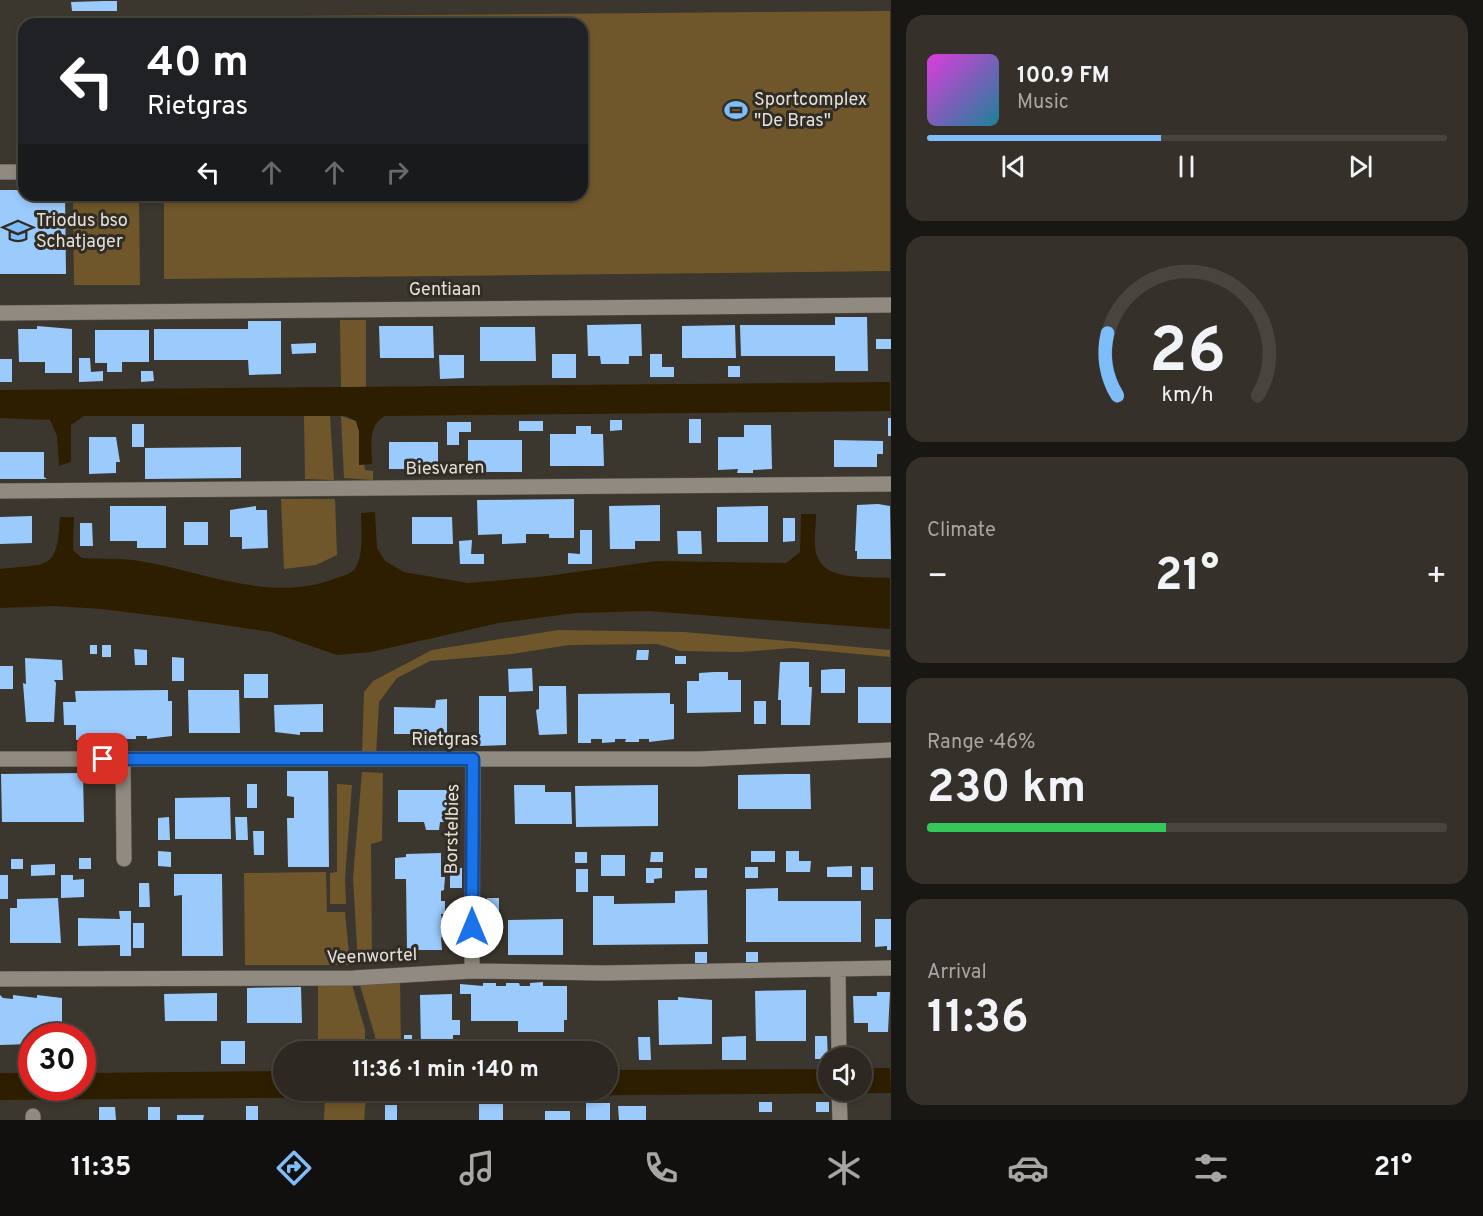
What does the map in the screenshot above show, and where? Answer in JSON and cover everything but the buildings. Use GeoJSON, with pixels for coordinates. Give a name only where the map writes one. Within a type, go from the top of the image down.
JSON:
{"type":"FeatureCollection","features":[{"type":"Feature","properties":{"kind":"street"},"geometry":{"type":"LineString","coordinates":[[0,172],[18,172]]}},
{"type":"Feature","properties":{"kind":"street","name":"Gentiaan"},"geometry":{"type":"LineString","coordinates":[[0,313],[891,305]]}},
{"type":"Feature","properties":{"kind":"street","name":"Biesvaren"},"geometry":{"type":"LineString","coordinates":[[0,491],[891,483]]}},
{"type":"Feature","properties":{"kind":"street","name":"Rietgras"},"geometry":{"type":"LineString","coordinates":[[0,759],[700,759],[891,750]]}},
{"type":"Feature","properties":{"kind":"street"},"geometry":{"type":"LineString","coordinates":[[123,759],[124,859]]}},
{"type":"Feature","properties":{"kind":"street","name":"Borstelbies"},"geometry":{"type":"LineString","coordinates":[[472,971],[473,759]]}},
{"type":"Feature","properties":{"kind":"street","name":"Veenwortel"},"geometry":{"type":"LineString","coordinates":[[0,979],[354,978],[472,971],[604,973],[891,968]]}},
{"type":"Feature","properties":{"kind":"street"},"geometry":{"type":"LineString","coordinates":[[838,970],[839,1047]]}},
{"type":"Feature","properties":{"kind":"shaded area","name":"Sportcomplex \"De Bras\""},"geometry":{"type":"Polygon","coordinates":[[[890,11],[890,271],[164,279],[164,201],[588,201],[588,18],[164,17],[890,11]]]}},
{"type":"Feature","properties":{"kind":"shaded area"},"geometry":{"type":"Polygon","coordinates":[[[73,201],[139,201],[140,285],[74,285],[73,201]]]}},
{"type":"Feature","properties":{"kind":"shaded area"},"geometry":{"type":"Polygon","coordinates":[[[340,320],[366,320],[366,387],[341,387],[340,320]]]}},
{"type":"Feature","properties":{"kind":"shaded area"},"geometry":{"type":"Polygon","coordinates":[[[890,382],[890,411],[385,416],[375,425],[373,431],[372,464],[359,465],[359,431],[356,421],[346,416],[84,416],[71,425],[71,462],[59,466],[57,436],[50,420],[0,418],[0,390],[890,382]]]}},
{"type":"Feature","properties":{"kind":"shaded area"},"geometry":{"type":"Polygon","coordinates":[[[304,416],[330,416],[334,480],[305,479],[304,416]]]}},
{"type":"Feature","properties":{"kind":"shaded area"},"geometry":{"type":"Polygon","coordinates":[[[341,416],[356,421],[359,431],[359,464],[364,464],[365,470],[373,471],[373,480],[344,478],[341,416]]]}},
{"type":"Feature","properties":{"kind":"shaded area"},"geometry":{"type":"Polygon","coordinates":[[[281,499],[335,499],[337,555],[316,565],[284,569],[281,499]]]}},
{"type":"Feature","properties":{"kind":"shaded area"},"geometry":{"type":"Polygon","coordinates":[[[375,512],[377,548],[385,561],[404,572],[468,583],[539,577],[657,561],[786,563],[800,552],[801,514],[816,514],[815,546],[822,564],[839,574],[890,578],[890,629],[648,611],[576,613],[499,623],[371,652],[337,655],[271,632],[183,619],[55,606],[0,608],[0,569],[40,564],[53,556],[59,535],[60,517],[74,517],[73,550],[82,558],[133,560],[260,587],[286,588],[311,585],[352,571],[360,555],[361,513],[375,512]]]}},
{"type":"Feature","properties":{"kind":"shaded area"},"geometry":{"type":"Polygon","coordinates":[[[558,630],[684,632],[890,650],[890,657],[792,648],[740,652],[681,651],[657,644],[569,645],[512,654],[430,661],[397,678],[379,702],[376,755],[362,754],[364,692],[373,681],[432,650],[558,630]]]}},
{"type":"Feature","properties":{"kind":"shaded area"},"geometry":{"type":"Polygon","coordinates":[[[362,772],[383,773],[382,841],[371,844],[372,963],[358,963],[353,878],[362,772]]]}},
{"type":"Feature","properties":{"kind":"shaded area"},"geometry":{"type":"Polygon","coordinates":[[[337,784],[352,785],[345,878],[346,904],[330,904],[330,873],[337,872],[337,784]]]}},
{"type":"Feature","properties":{"kind":"shaded area"},"geometry":{"type":"Polygon","coordinates":[[[326,872],[327,912],[345,912],[350,965],[245,965],[244,873],[326,872]]]}},
{"type":"Feature","properties":{"kind":"shaded area"},"geometry":{"type":"Polygon","coordinates":[[[351,981],[365,1030],[365,1041],[318,1041],[318,983],[351,981]]]}},
{"type":"Feature","properties":{"kind":"shaded area"},"geometry":{"type":"Polygon","coordinates":[[[400,981],[401,1041],[375,1041],[359,982],[400,981]]]}},
{"type":"Feature","properties":{"kind":"shaded area"},"geometry":{"type":"Polygon","coordinates":[[[872,1068],[890,1068],[891,1093],[872,1093],[872,1068]]]}},
{"type":"Feature","properties":{"kind":"shaded area"},"geometry":{"type":"Polygon","coordinates":[[[818,1069],[818,1094],[618,1095],[618,1070],[818,1069]]]}},
{"type":"Feature","properties":{"kind":"shaded area"},"geometry":{"type":"Polygon","coordinates":[[[273,1071],[273,1098],[96,1099],[96,1073],[273,1071]]]}},
{"type":"Feature","properties":{"kind":"shaded area"},"geometry":{"type":"Polygon","coordinates":[[[0,1073],[18,1073],[18,1100],[0,1100],[0,1073]]]}},
{"type":"Feature","properties":{"kind":"shaded area"},"geometry":{"type":"Polygon","coordinates":[[[325,1101],[366,1101],[364,1120],[324,1120],[325,1101]]]}},
{"type":"Feature","properties":{"kind":"place","name":"Sportcomplex \"De Bras\""},"geometry":{"type":"Point","coordinates":[736,110]}},
{"type":"Feature","properties":{"kind":"place","name":"Triodus bso Schatjager"},"geometry":{"type":"Point","coordinates":[18,231]}},
{"type":"Feature","properties":{"kind":"route"},"geometry":{"type":"LineString","coordinates":[[103,759],[473,759],[472,927]]}}]}
